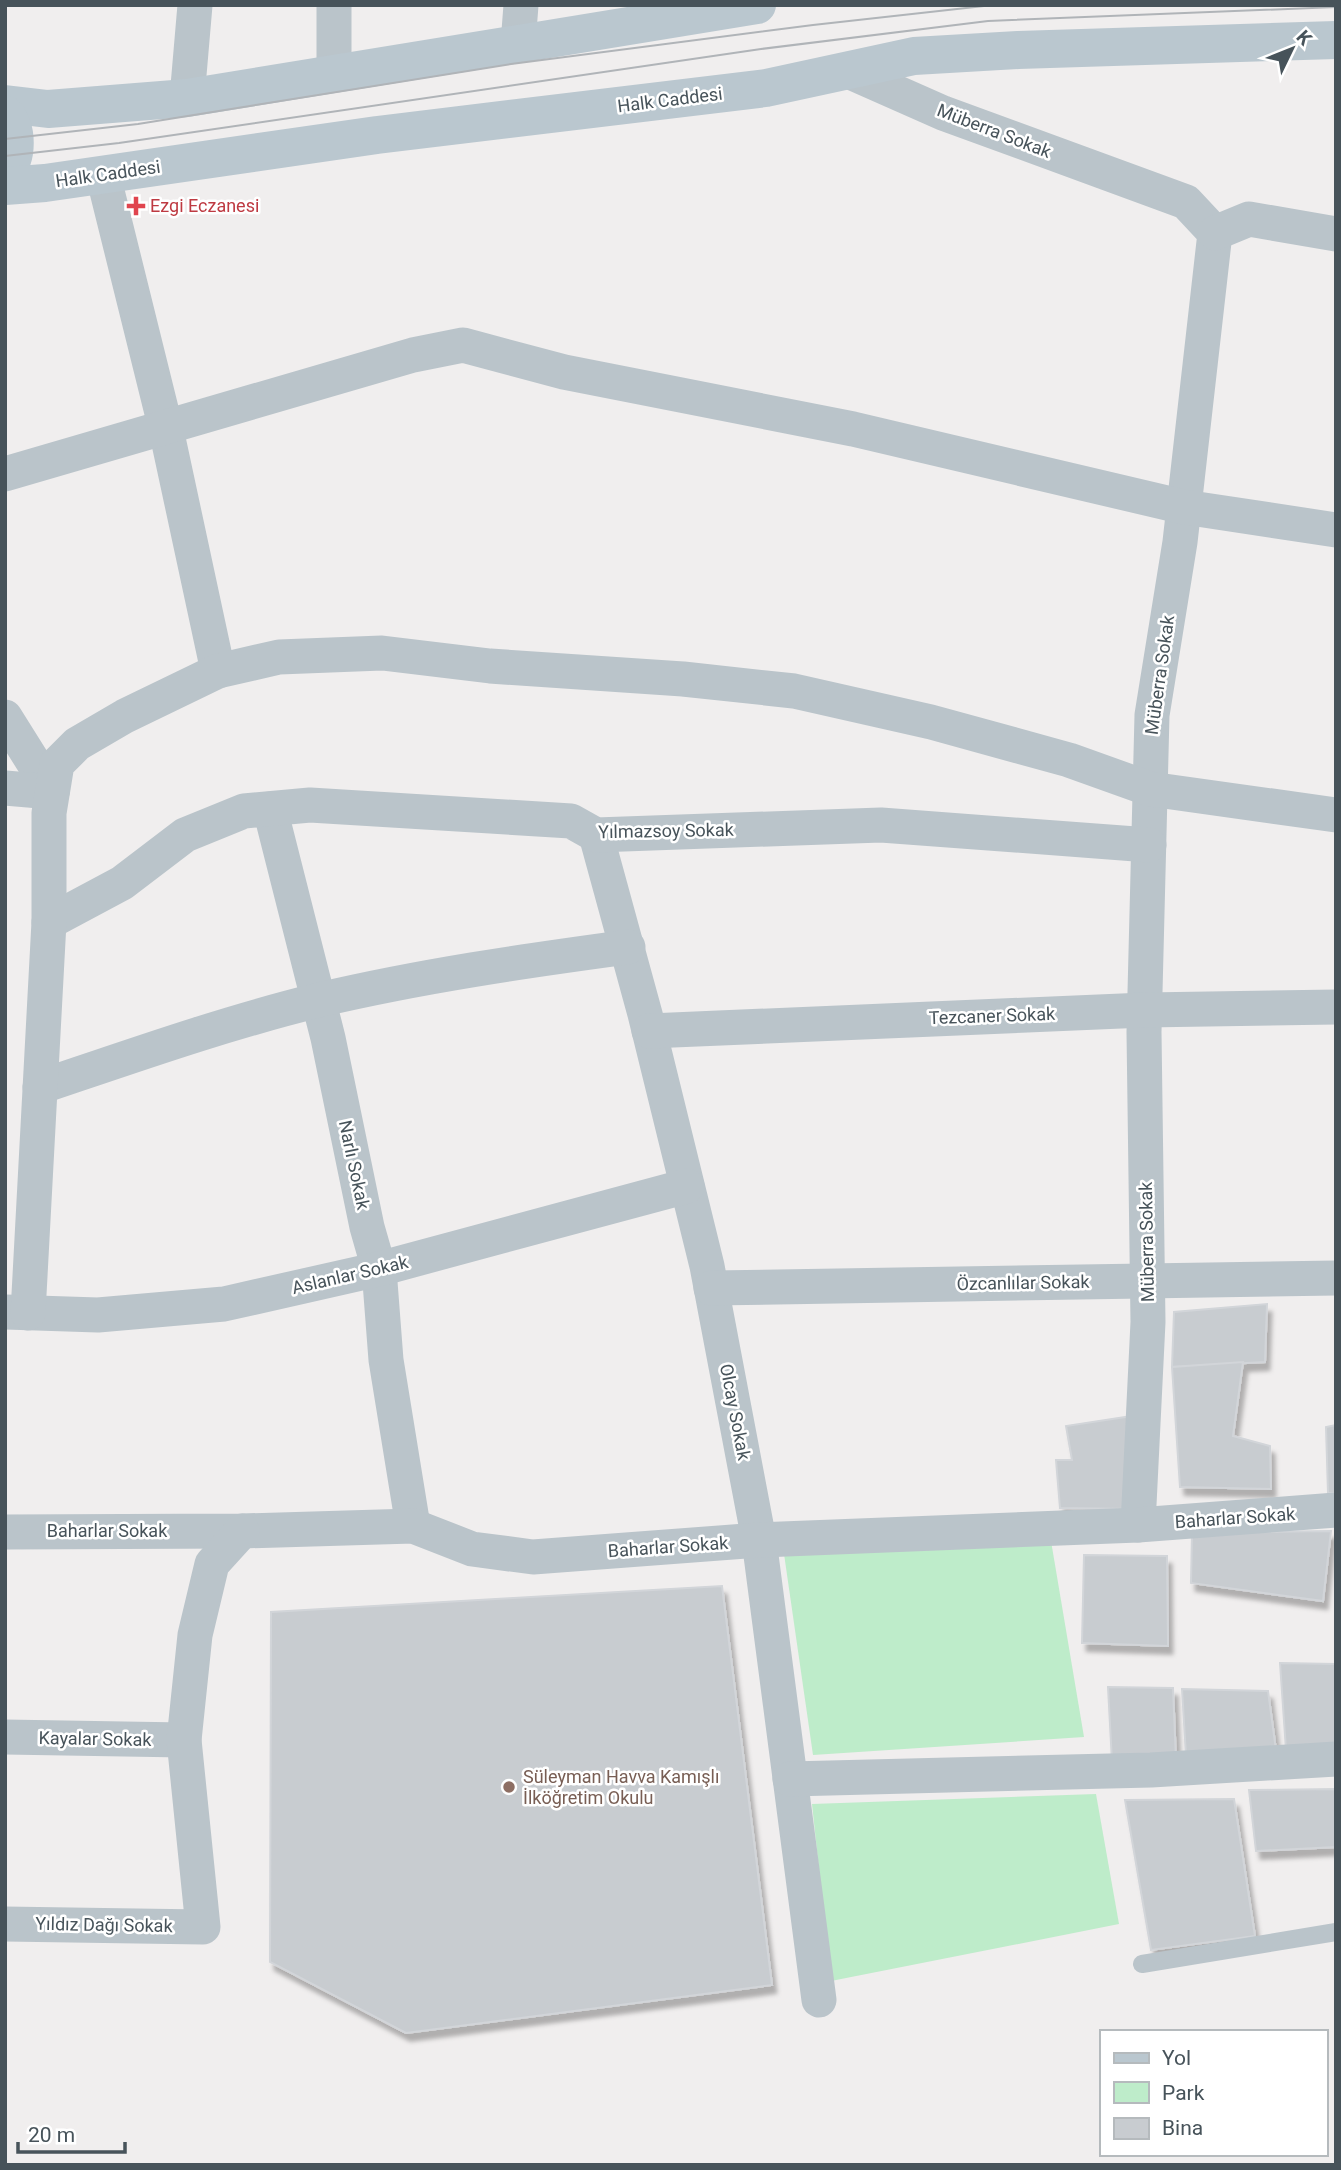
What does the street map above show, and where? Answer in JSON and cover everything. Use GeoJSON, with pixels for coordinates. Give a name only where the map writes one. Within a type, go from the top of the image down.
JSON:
{"type":"FeatureCollection","features":[{"type":"Feature","properties":{"kind":"main road"},"geometry":{"type":"LineString","coordinates":[[5,104],[48,109],[187,98],[751,6]]}},
{"type":"Feature","properties":{"kind":"main road","name":"Halk Caddesi"},"geometry":{"type":"LineString","coordinates":[[5,186],[45,183],[377,135],[766,88],[914,57],[1032,50],[1336,40]]}},
{"type":"Feature","properties":{"kind":"main road"},"geometry":{"type":"LineString","coordinates":[[5,114],[10,120],[15,139],[11,166],[5,172]]}},
{"type":"Feature","properties":{"kind":"street"},"geometry":{"type":"LineString","coordinates":[[187,98],[195,5]]}},
{"type":"Feature","properties":{"kind":"street"},"geometry":{"type":"LineString","coordinates":[[334,5],[334,73]]}},
{"type":"Feature","properties":{"kind":"street"},"geometry":{"type":"LineString","coordinates":[[518,44],[521,5]]}},
{"type":"Feature","properties":{"kind":"street","name":"Müberra Sokak"},"geometry":{"type":"LineString","coordinates":[[848,71],[943,113],[1186,202],[1215,233],[1184,507],[1152,715],[1144,1010],[1147,1322],[1138,1525]]}},
{"type":"Feature","properties":{"kind":"street"},"geometry":{"type":"LineString","coordinates":[[103,175],[166,429],[218,671]]}},
{"type":"Feature","properties":{"kind":"street"},"geometry":{"type":"LineString","coordinates":[[1215,233],[1250,219],[1336,234]]}},
{"type":"Feature","properties":{"kind":"street"},"geometry":{"type":"LineString","coordinates":[[5,474],[413,355],[463,345],[564,372],[853,429],[1184,507],[1336,530]]}},
{"type":"Feature","properties":{"kind":"street"},"geometry":{"type":"LineString","coordinates":[[17,1312],[40,1087],[49,922],[48,813],[57,764],[77,744],[125,716],[218,671],[279,657],[382,653],[490,666],[683,679],[794,691],[931,722],[1069,760],[1150,789],[1336,815]]}},
{"type":"Feature","properties":{"kind":"street"},"geometry":{"type":"LineString","coordinates":[[5,716],[52,792]]}},
{"type":"Feature","properties":{"kind":"street"},"geometry":{"type":"LineString","coordinates":[[5,789],[52,792]]}},
{"type":"Feature","properties":{"kind":"street","name":"Yılmazsoy Sokak"},"geometry":{"type":"LineString","coordinates":[[49,922],[122,883],[185,835],[244,811],[310,805],[571,821],[596,835],[881,825],[1149,845]]}},
{"type":"Feature","properties":{"kind":"street","name":"Narlı Sokak"},"geometry":{"type":"LineString","coordinates":[[270,809],[319,1000],[366,1227],[379,1269],[386,1360],[413,1526]]}},
{"type":"Feature","properties":{"kind":"street","name":"Olcay Sokak"},"geometry":{"type":"LineString","coordinates":[[596,835],[628,947],[711,1288],[759,1540],[818,2000]]}},
{"type":"Feature","properties":{"kind":"street"},"geometry":{"type":"LineString","coordinates":[[40,1087],[145,1052],[319,1000],[479,968],[628,947]]}},
{"type":"Feature","properties":{"kind":"street","name":"Tezcaner Sokak"},"geometry":{"type":"LineString","coordinates":[[649,1031],[1144,1010],[1336,1007]]}},
{"type":"Feature","properties":{"kind":"street","name":"Aslanlar Sokak"},"geometry":{"type":"LineString","coordinates":[[17,1312],[98,1315],[224,1304],[379,1269],[687,1186]]}},
{"type":"Feature","properties":{"kind":"street","name":"Özcanlılar Sokak"},"geometry":{"type":"LineString","coordinates":[[711,1288],[1336,1278]]}},
{"type":"Feature","properties":{"kind":"street","name":"Baharlar Sokak"},"geometry":{"type":"LineString","coordinates":[[5,1532],[242,1531],[413,1526],[472,1549],[533,1557],[759,1540],[1138,1525],[1336,1510]]}},
{"type":"Feature","properties":{"kind":"street"},"geometry":{"type":"LineString","coordinates":[[184,1740],[195,1635],[212,1564],[242,1531]]}},
{"type":"Feature","properties":{"kind":"street","name":"Kayalar Sokak"},"geometry":{"type":"LineString","coordinates":[[5,1737],[184,1740]]}},
{"type":"Feature","properties":{"kind":"street","name":"Yıldız Dağı Sokak"},"geometry":{"type":"LineString","coordinates":[[5,1924],[203,1927],[184,1740]]}},
{"type":"Feature","properties":{"kind":"street"},"geometry":{"type":"LineString","coordinates":[[790,1779],[1151,1770],[1336,1759]]}},
{"type":"Feature","properties":{"kind":"lane"},"geometry":{"type":"LineString","coordinates":[[1142,1964],[1336,1932]]}},
{"type":"Feature","properties":{"kind":"green space"},"geometry":{"type":"Polygon","coordinates":[[[1049,1529],[1084,1737],[813,1755],[782,1540],[1049,1529]]]}},
{"type":"Feature","properties":{"kind":"green space"},"geometry":{"type":"Polygon","coordinates":[[[1096,1794],[1119,1924],[831,1981],[812,1804],[1096,1794]]]}},
{"type":"Feature","properties":{"kind":"building"},"geometry":{"type":"Polygon","coordinates":[[[1267,1304],[1265,1362],[1172,1367],[1174,1312],[1267,1304]]]}},
{"type":"Feature","properties":{"kind":"building"},"geometry":{"type":"Polygon","coordinates":[[[1243,1362],[1233,1436],[1270,1446],[1271,1489],[1180,1487],[1172,1367],[1243,1362]]]}},
{"type":"Feature","properties":{"kind":"building"},"geometry":{"type":"Polygon","coordinates":[[[1132,1416],[1132,1509],[1060,1508],[1056,1460],[1072,1460],[1066,1426],[1132,1416]]]}},
{"type":"Feature","properties":{"kind":"building"},"geometry":{"type":"Polygon","coordinates":[[[1336,1425],[1336,1493],[1328,1493],[1326,1427],[1336,1425]]]}},
{"type":"Feature","properties":{"kind":"building"},"geometry":{"type":"Polygon","coordinates":[[[1331,1531],[1323,1601],[1191,1583],[1192,1533],[1331,1531]]]}},
{"type":"Feature","properties":{"kind":"building"},"geometry":{"type":"Polygon","coordinates":[[[1084,1555],[1167,1556],[1168,1646],[1082,1643],[1084,1555]]]}},
{"type":"Feature","properties":{"kind":"building","name":"Süleyman Havva Kamışlı İlköğretim Okulu"},"geometry":{"type":"Polygon","coordinates":[[[722,1586],[772,1985],[406,2033],[270,1962],[271,1612],[722,1586]]]}},
{"type":"Feature","properties":{"kind":"building"},"geometry":{"type":"Polygon","coordinates":[[[1280,1663],[1336,1664],[1336,1748],[1286,1750],[1280,1663]]]}},
{"type":"Feature","properties":{"kind":"building"},"geometry":{"type":"Polygon","coordinates":[[[1108,1687],[1173,1688],[1176,1760],[1112,1762],[1108,1687]]]}},
{"type":"Feature","properties":{"kind":"building"},"geometry":{"type":"Polygon","coordinates":[[[1182,1689],[1268,1691],[1276,1750],[1186,1756],[1182,1689]]]}},
{"type":"Feature","properties":{"kind":"building"},"geometry":{"type":"Polygon","coordinates":[[[1336,1789],[1336,1847],[1256,1851],[1249,1790],[1336,1789]]]}},
{"type":"Feature","properties":{"kind":"building"},"geometry":{"type":"Polygon","coordinates":[[[1234,1799],[1255,1936],[1151,1950],[1125,1800],[1234,1799]]]}},
{"type":"Feature","properties":{"kind":"tram line"},"geometry":{"type":"LineString","coordinates":[[5,139],[138,124],[511,64],[993,5]]}},
{"type":"Feature","properties":{"kind":"tram line"},"geometry":{"type":"LineString","coordinates":[[5,156],[119,143],[761,49],[988,21],[1336,7]]}},
{"type":"Feature","properties":{"kind":"place","name":"Ezgi Eczanesi"},"geometry":{"type":"Point","coordinates":[136,206]}},
{"type":"Feature","properties":{"kind":"place","name":"Süleyman Havva Kamışlı İlköğretim Okulu"},"geometry":{"type":"Point","coordinates":[509,1787]}}]}
